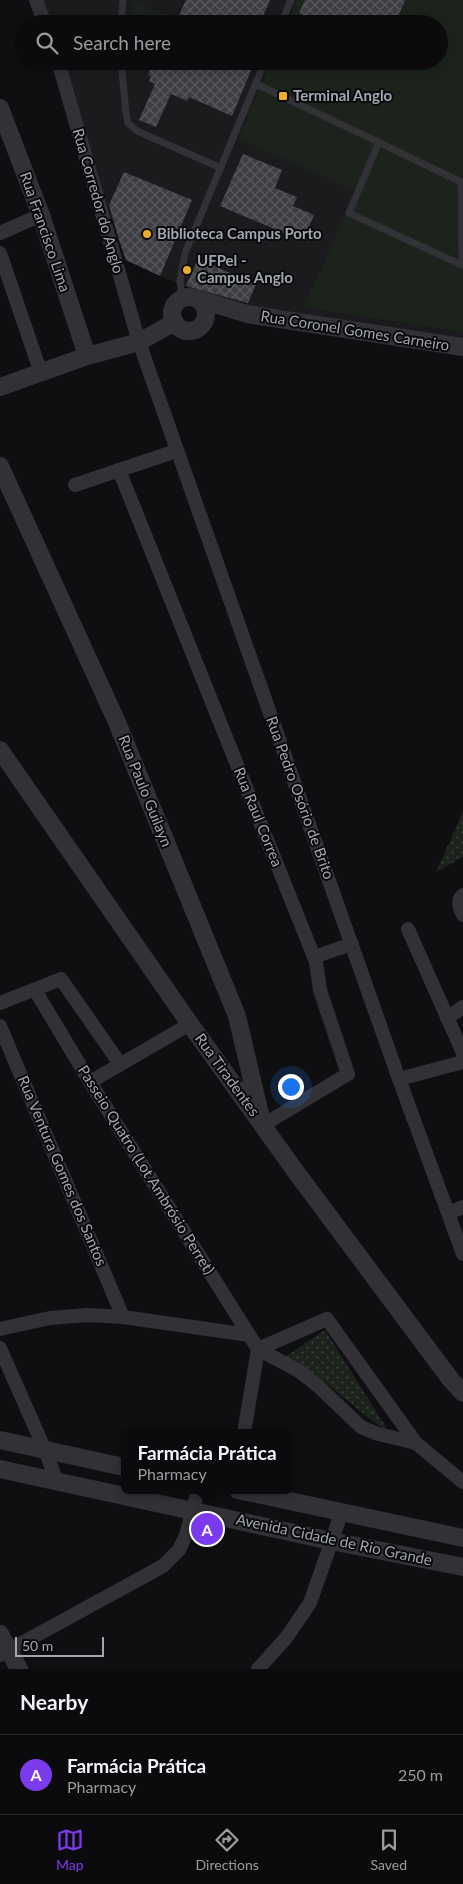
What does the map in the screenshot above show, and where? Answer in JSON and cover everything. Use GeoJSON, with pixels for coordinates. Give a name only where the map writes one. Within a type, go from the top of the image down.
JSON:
{"type":"FeatureCollection","features":[{"type":"Feature","properties":{"kind":"street"},"geometry":{"type":"LineString","coordinates":[[36,0],[42,15]]}},
{"type":"Feature","properties":{"kind":"street","name":"Rua Corredor do Anglo"},"geometry":{"type":"LineString","coordinates":[[61,70],[139,342]]}},
{"type":"Feature","properties":{"kind":"street","name":"Rua Francisco Lima"},"geometry":{"type":"LineString","coordinates":[[1,112],[41,216],[88,356]]}},
{"type":"Feature","properties":{"kind":"street"},"geometry":{"type":"LineString","coordinates":[[0,233],[41,216]]}},
{"type":"Feature","properties":{"kind":"street"},"geometry":{"type":"LineString","coordinates":[[0,253],[41,374]]}},
{"type":"Feature","properties":{"kind":"street"},"geometry":{"type":"LineString","coordinates":[[190,299],[204,306],[206,311],[204,321],[198,328],[188,330],[178,326],[172,311],[174,306],[190,299]]}},
{"type":"Feature","properties":{"kind":"street","name":"Rua Coronel Gomes Carneiro"},"geometry":{"type":"LineString","coordinates":[[190,299],[247,314],[463,347]]}},
{"type":"Feature","properties":{"kind":"street","name":"Rua Coronel Gomes Carneiro"},"geometry":{"type":"LineString","coordinates":[[204,321],[247,314]]}},
{"type":"Feature","properties":{"kind":"street"},"geometry":{"type":"LineString","coordinates":[[0,387],[88,356],[139,342],[175,322]]}},
{"type":"Feature","properties":{"kind":"street","name":"Rua Pedro Osório de Brito"},"geometry":{"type":"LineString","coordinates":[[139,342],[176,451],[463,1254]]}},
{"type":"Feature","properties":{"kind":"street"},"geometry":{"type":"LineString","coordinates":[[75,485],[176,451]]}},
{"type":"Feature","properties":{"kind":"street","name":"Rua Paulo Guilayn"},"geometry":{"type":"LineString","coordinates":[[0,466],[7,496],[116,720],[237,1016],[263,1125]]}},
{"type":"Feature","properties":{"kind":"street","name":"Rua Raul Correa"},"geometry":{"type":"LineString","coordinates":[[120,470],[314,957],[323,997],[348,1074],[263,1125]]}},
{"type":"Feature","properties":{"kind":"street","name":"Rua Tiradentes"},"geometry":{"type":"LineString","coordinates":[[0,750],[190,1024],[439,1364],[463,1393]]}},
{"type":"Feature","properties":{"kind":"street"},"geometry":{"type":"LineString","coordinates":[[463,895],[458,905],[463,915]]}},
{"type":"Feature","properties":{"kind":"street"},"geometry":{"type":"LineString","coordinates":[[408,929],[463,1052]]}},
{"type":"Feature","properties":{"kind":"street"},"geometry":{"type":"LineString","coordinates":[[314,957],[352,944]]}},
{"type":"Feature","properties":{"kind":"street"},"geometry":{"type":"LineString","coordinates":[[0,1003],[61,979],[120,1064]]}},
{"type":"Feature","properties":{"kind":"street","name":"Passeio Quatro (Lot Ambrósio Perret)"},"geometry":{"type":"LineString","coordinates":[[36,990],[90,1082],[258,1349]]}},
{"type":"Feature","properties":{"kind":"street"},"geometry":{"type":"LineString","coordinates":[[447,1018],[463,1007]]}},
{"type":"Feature","properties":{"kind":"street"},"geometry":{"type":"LineString","coordinates":[[90,1082],[190,1024]]}},
{"type":"Feature","properties":{"kind":"street","name":"Rua Ventura Gomes dos Santos"},"geometry":{"type":"LineString","coordinates":[[0,1026],[123,1316]]}},
{"type":"Feature","properties":{"kind":"street"},"geometry":{"type":"LineString","coordinates":[[399,1078],[463,1062]]}},
{"type":"Feature","properties":{"kind":"street"},"geometry":{"type":"LineString","coordinates":[[449,1213],[463,1207]]}},
{"type":"Feature","properties":{"kind":"street"},"geometry":{"type":"LineString","coordinates":[[0,1329],[50,1318],[87,1315],[123,1316],[249,1335]]}},
{"type":"Feature","properties":{"kind":"street"},"geometry":{"type":"LineString","coordinates":[[258,1349],[327,1319],[416,1443],[463,1482]]}},
{"type":"Feature","properties":{"kind":"street"},"geometry":{"type":"LineString","coordinates":[[0,1348],[45,1450],[56,1480]]}},
{"type":"Feature","properties":{"kind":"street"},"geometry":{"type":"LineString","coordinates":[[245,1429],[258,1349]]}},
{"type":"Feature","properties":{"kind":"street"},"geometry":{"type":"LineString","coordinates":[[258,1349],[299,1372],[318,1386],[361,1427],[378,1434],[416,1443]]}},
{"type":"Feature","properties":{"kind":"street"},"geometry":{"type":"LineString","coordinates":[[0,1440],[121,1466]]}},
{"type":"Feature","properties":{"kind":"street","name":"Avenida Cidade de Rio Grande"},"geometry":{"type":"LineString","coordinates":[[0,1469],[331,1541],[463,1567]]}},
{"type":"Feature","properties":{"kind":"street"},"geometry":{"type":"LineString","coordinates":[[4,1652],[163,1566],[179,1550],[194,1511],[197,1494]]}},
{"type":"Feature","properties":{"kind":"street","name":"Avenida Cidade de Rio Grande"},"geometry":{"type":"LineString","coordinates":[[255,1494],[341,1514],[463,1538]]}},
{"type":"Feature","properties":{"kind":"street"},"geometry":{"type":"LineString","coordinates":[[258,1669],[286,1638],[310,1604],[341,1514]]}},
{"type":"Feature","properties":{"kind":"street"},"geometry":{"type":"LineString","coordinates":[[0,1634],[4,1652],[19,1669]]}},
{"type":"Feature","properties":{"kind":"lane"},"geometry":{"type":"LineString","coordinates":[[122,15],[124,0]]}},
{"type":"Feature","properties":{"kind":"lane"},"geometry":{"type":"LineString","coordinates":[[285,15],[291,0]]}},
{"type":"Feature","properties":{"kind":"lane"},"geometry":{"type":"LineString","coordinates":[[122,70],[128,123],[137,131],[221,168]]}},
{"type":"Feature","properties":{"kind":"lane"},"geometry":{"type":"LineString","coordinates":[[190,299],[180,281],[186,252],[261,70]]}},
{"type":"Feature","properties":{"kind":"lane"},"geometry":{"type":"LineString","coordinates":[[256,84],[379,142],[461,182],[462,265],[348,213],[379,142]]}},
{"type":"Feature","properties":{"kind":"shaded area"},"geometry":{"type":"Polygon","coordinates":[[[36,0],[463,0],[463,339],[245,311],[126,260],[60,70],[448,70],[448,15],[41,15],[36,0]]]}},
{"type":"Feature","properties":{"kind":"shaded area"},"geometry":{"type":"Polygon","coordinates":[[[133,0],[165,14],[165,15],[131,15],[133,0]]]}},
{"type":"Feature","properties":{"kind":"shaded area"},"geometry":{"type":"Polygon","coordinates":[[[297,0],[463,0],[463,332],[304,307],[356,191],[239,139],[267,70],[448,70],[448,15],[291,15],[297,0]]]}},
{"type":"Feature","properties":{"kind":"shaded area"},"geometry":{"type":"Polygon","coordinates":[[[463,812],[463,857],[436,872],[463,812]]]}},
{"type":"Feature","properties":{"kind":"shaded area"},"geometry":{"type":"Polygon","coordinates":[[[325,1330],[389,1432],[317,1376],[285,1357],[325,1330]]]}},
{"type":"Feature","properties":{"kind":"building"},"geometry":{"type":"Polygon","coordinates":[[[186,0],[270,0],[264,15],[179,15],[186,0]]]}},
{"type":"Feature","properties":{"kind":"building"},"geometry":{"type":"Polygon","coordinates":[[[305,0],[405,0],[399,15],[304,15],[299,13],[305,0]]]}},
{"type":"Feature","properties":{"kind":"building"},"geometry":{"type":"Polygon","coordinates":[[[150,70],[251,70],[232,116],[189,97],[187,101],[171,94],[156,127],[139,120],[155,84],[149,81],[151,76],[148,75],[150,70]]]}},
{"type":"Feature","properties":{"kind":"building"},"geometry":{"type":"Polygon","coordinates":[[[243,154],[282,170],[275,188],[297,197],[293,206],[314,215],[303,241],[220,206],[243,154]]]}},
{"type":"Feature","properties":{"kind":"building","name":"Biblioteca Campus Porto"},"geometry":{"type":"Polygon","coordinates":[[[124,172],[192,200],[160,276],[126,260],[120,243],[109,205],[124,172]]]}},
{"type":"Feature","properties":{"kind":"building"},"geometry":{"type":"Polygon","coordinates":[[[198,259],[256,284],[248,303],[186,286],[198,259]]]}},
{"type":"Feature","properties":{"kind":"place","name":"Terminal Anglo"},"geometry":{"type":"Point","coordinates":[283,96]}},
{"type":"Feature","properties":{"kind":"place","name":"Biblioteca Campus Porto"},"geometry":{"type":"Point","coordinates":[147,234]}},
{"type":"Feature","properties":{"kind":"place","name":"UFPel - Campus Anglo"},"geometry":{"type":"Point","coordinates":[187,270]}},
{"type":"Feature","properties":{"kind":"place","name":"Farmácia Prática"},"geometry":{"type":"Point","coordinates":[207,1529]}}]}
